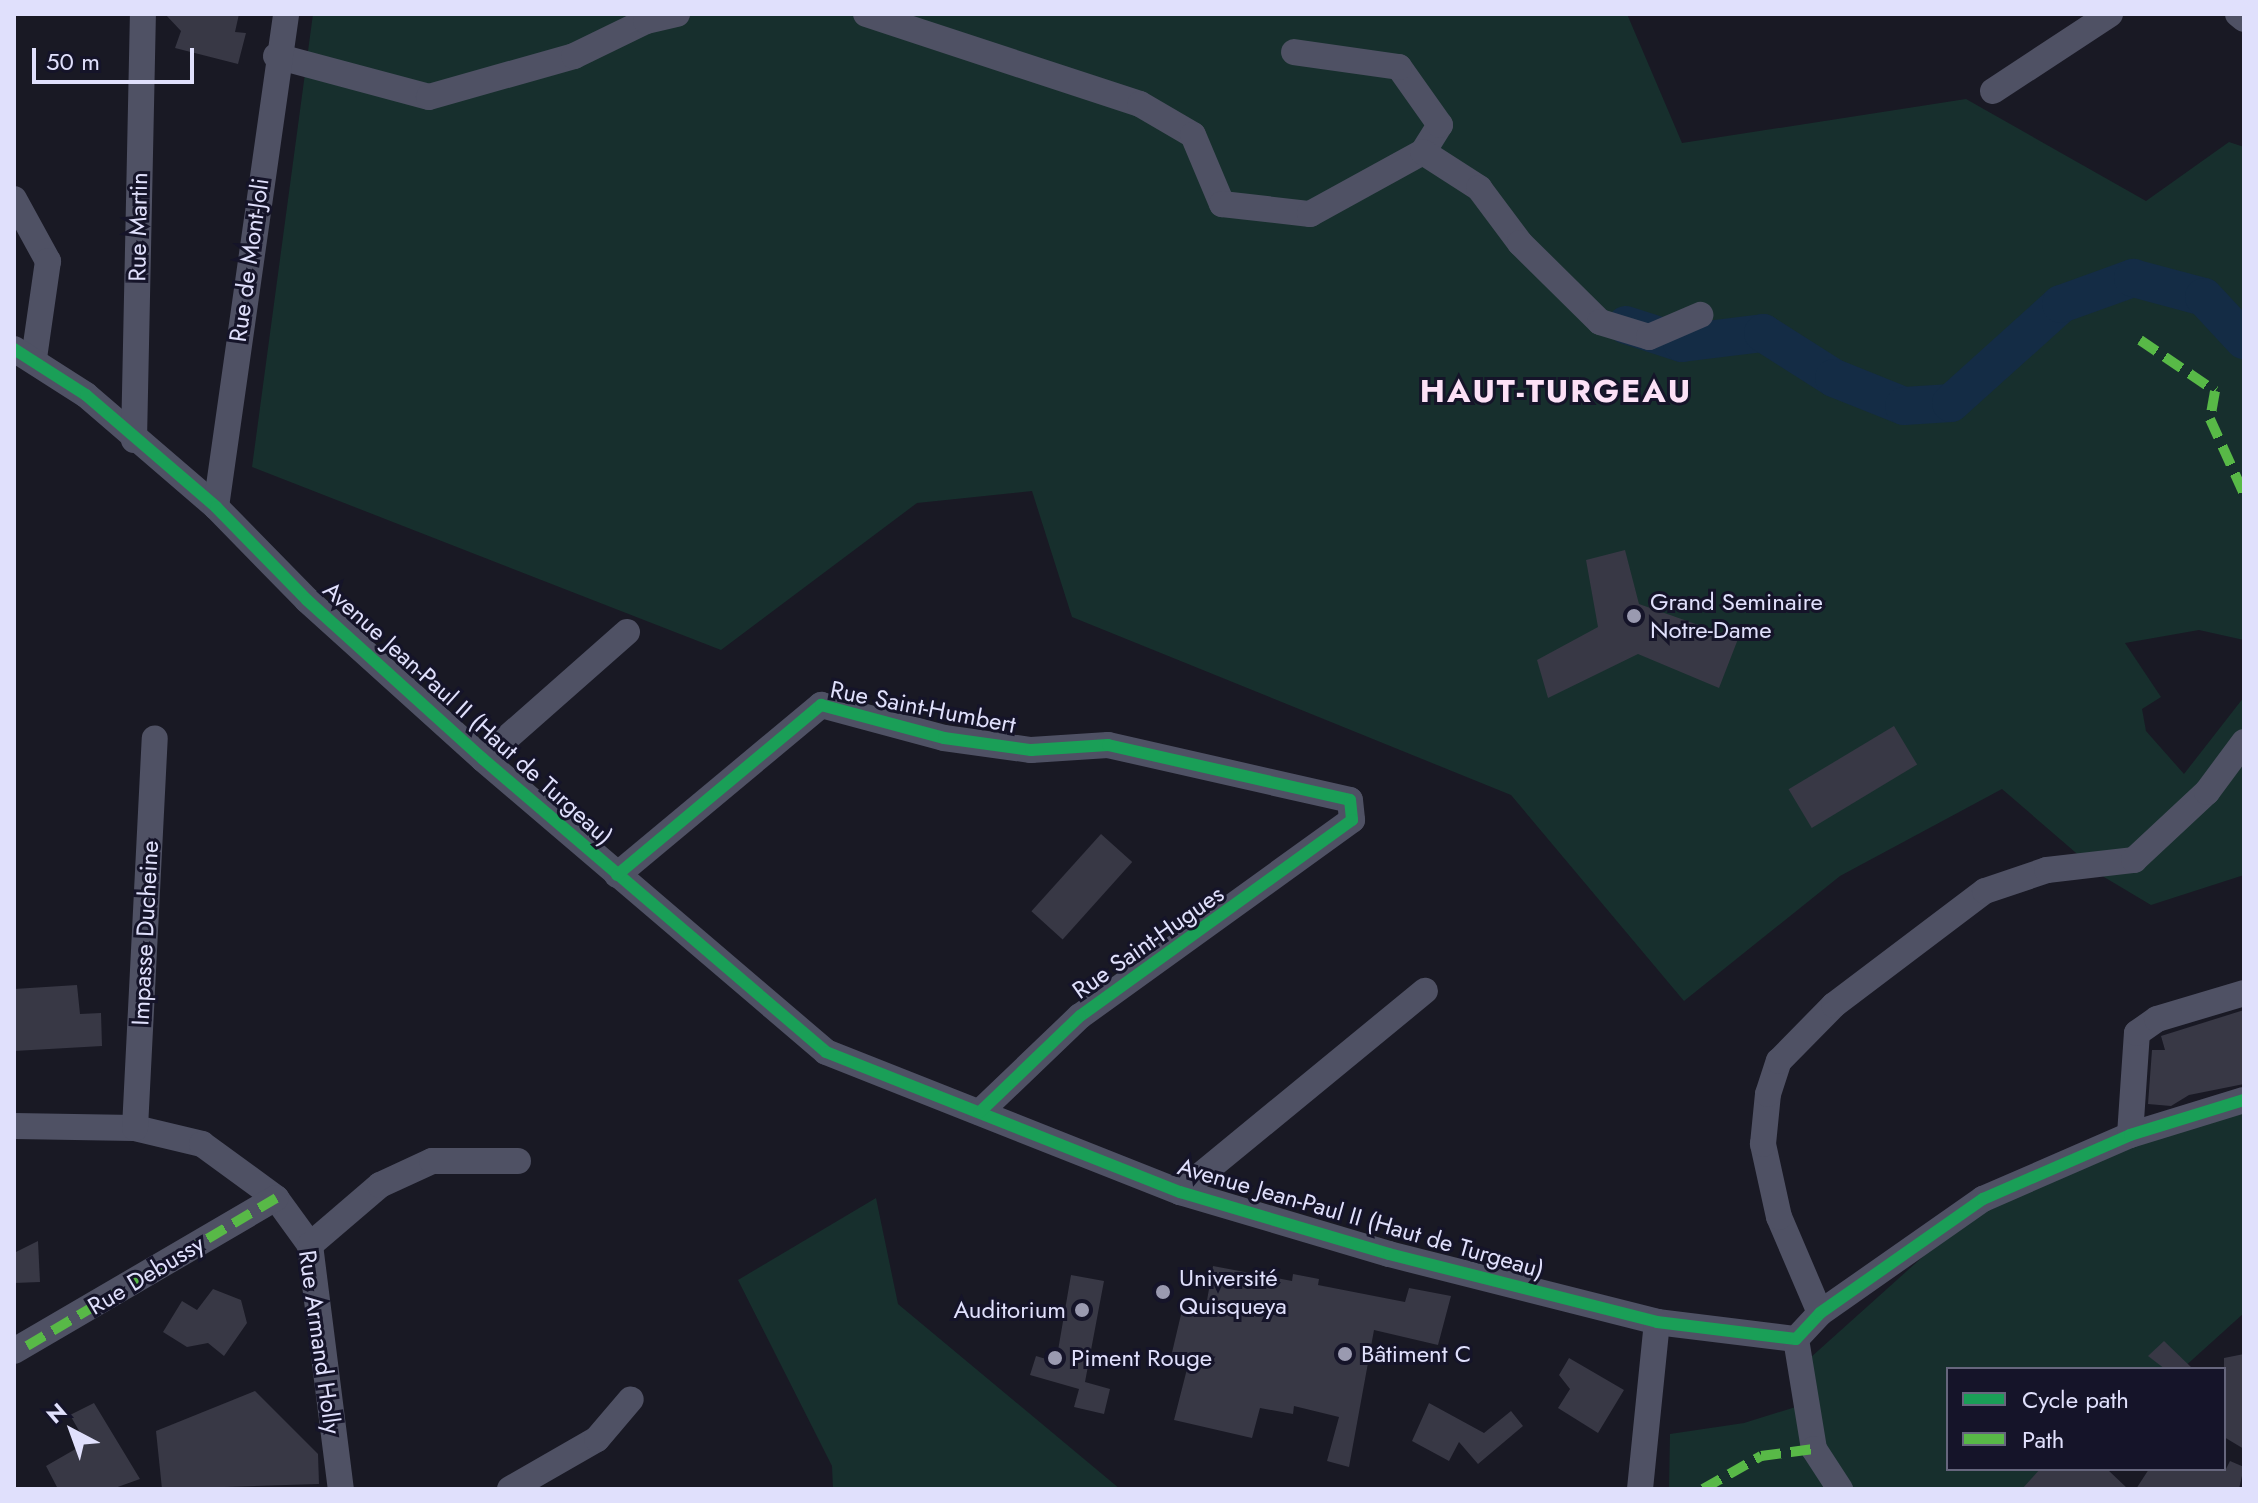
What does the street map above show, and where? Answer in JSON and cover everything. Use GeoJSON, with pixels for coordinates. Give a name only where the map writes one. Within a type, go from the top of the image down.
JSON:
{"type":"FeatureCollection","features":[{"type":"Feature","properties":{"kind":"street","name":"Rue Martin"},"geometry":{"type":"LineString","coordinates":[[134,440],[143,14]]}},
{"type":"Feature","properties":{"kind":"street","name":"Rue de Mont-Joli"},"geometry":{"type":"LineString","coordinates":[[216,507],[276,56],[286,14]]}},
{"type":"Feature","properties":{"kind":"street"},"geometry":{"type":"LineString","coordinates":[[276,56],[429,97],[574,56],[646,21],[677,14]]}},
{"type":"Feature","properties":{"kind":"street"},"geometry":{"type":"LineString","coordinates":[[866,14],[1140,104],[1193,135],[1222,204],[1310,214],[1423,152],[1440,125],[1399,67],[1294,52]]}},
{"type":"Feature","properties":{"kind":"street"},"geometry":{"type":"LineString","coordinates":[[1993,91],[2110,14]]}},
{"type":"Feature","properties":{"kind":"street"},"geometry":{"type":"LineString","coordinates":[[2238,14],[2244,19]]}},
{"type":"Feature","properties":{"kind":"street"},"geometry":{"type":"LineString","coordinates":[[1423,152],[1479,188],[1520,243],[1600,322],[1649,337],[1700,315]]}},
{"type":"Feature","properties":{"kind":"street"},"geometry":{"type":"LineString","coordinates":[[14,199],[48,261],[24,354]]}},
{"type":"Feature","properties":{"kind":"street","name":"Avenue Jean-Paul II (Haut de Turgeau)"},"geometry":{"type":"LineString","coordinates":[[24,354],[216,507],[307,600],[483,759],[826,1052],[870,1075],[980,1112],[1180,1192],[1389,1254],[1657,1322],[1796,1339]]}},
{"type":"Feature","properties":{"kind":"street"},"geometry":{"type":"LineString","coordinates":[[483,759],[627,632]]}},
{"type":"Feature","properties":{"kind":"street","name":"Rue Saint-Humbert"},"geometry":{"type":"LineString","coordinates":[[617,875],[821,705],[944,738],[1031,750],[1108,745],[1350,800],[1352,820]]}},
{"type":"Feature","properties":{"kind":"street","name":"Impasse Ducheine"},"geometry":{"type":"LineString","coordinates":[[135,1128],[155,739]]}},
{"type":"Feature","properties":{"kind":"street"},"geometry":{"type":"LineString","coordinates":[[1820,1313],[1779,1217],[1763,1144],[1768,1094],[1779,1061],[1834,1005],[1985,891],[2047,870],[2134,860],[2207,792],[2244,742]]}},
{"type":"Feature","properties":{"kind":"street","name":"Rue Saint-Hugues"},"geometry":{"type":"LineString","coordinates":[[980,1112],[1080,1016],[1352,820]]}},
{"type":"Feature","properties":{"kind":"street"},"geometry":{"type":"LineString","coordinates":[[1180,1192],[1425,991]]}},
{"type":"Feature","properties":{"kind":"street"},"geometry":{"type":"LineString","coordinates":[[2130,1135],[2137,1033],[2157,1019],[2244,993]]}},
{"type":"Feature","properties":{"kind":"street"},"geometry":{"type":"LineString","coordinates":[[1840,1489],[1814,1449],[1796,1339],[1820,1313],[1983,1199],[2130,1135],[2244,1100]]}},
{"type":"Feature","properties":{"kind":"street","name":"Rue Armand Holly"},"geometry":{"type":"LineString","coordinates":[[14,1126],[135,1128],[202,1144],[276,1198],[310,1245],[341,1489]]}},
{"type":"Feature","properties":{"kind":"street"},"geometry":{"type":"LineString","coordinates":[[310,1245],[380,1185],[432,1161],[518,1161]]}},
{"type":"Feature","properties":{"kind":"street","name":"Rue Debussy"},"geometry":{"type":"LineString","coordinates":[[14,1351],[276,1198]]}},
{"type":"Feature","properties":{"kind":"street"},"geometry":{"type":"LineString","coordinates":[[1640,1489],[1657,1322]]}},
{"type":"Feature","properties":{"kind":"street"},"geometry":{"type":"LineString","coordinates":[[510,1489],[597,1439],[631,1399]]}},
{"type":"Feature","properties":{"kind":"green space"},"geometry":{"type":"Polygon","coordinates":[[[313,14],[1627,14],[1682,143],[1966,99],[2146,201],[2229,142],[2244,147],[2244,640],[2199,630],[2125,643],[2161,697],[2142,709],[2146,731],[2184,774],[2244,697],[2244,875],[2151,905],[2104,877],[2002,789],[1840,876],[1684,1001],[1511,795],[1072,617],[1032,491],[917,503],[721,650],[252,467],[313,14]]]}},
{"type":"Feature","properties":{"kind":"green space"},"geometry":{"type":"Polygon","coordinates":[[[2244,1107],[2244,1313],[2184,1367],[1946,1367],[1946,1471],[2069,1471],[2048,1489],[1669,1489],[1670,1434],[1744,1423],[1818,1400],[1810,1358],[1957,1226],[2145,1128],[2244,1107]]]}},
{"type":"Feature","properties":{"kind":"green space"},"geometry":{"type":"Polygon","coordinates":[[[876,1198],[898,1304],[1120,1489],[833,1489],[832,1466],[738,1280],[876,1198]]]}},
{"type":"Feature","properties":{"kind":"building"},"geometry":{"type":"Polygon","coordinates":[[[165,14],[239,14],[235,32],[246,33],[238,64],[175,48],[181,31],[165,14]]]}},
{"type":"Feature","properties":{"kind":"building","name":"Grand Seminaire Notre-Dame"},"geometry":{"type":"Polygon","coordinates":[[[1625,550],[1639,604],[1738,639],[1719,688],[1638,654],[1548,698],[1537,660],[1598,627],[1586,560],[1625,550]]]}},
{"type":"Feature","properties":{"kind":"building"},"geometry":{"type":"Polygon","coordinates":[[[1894,726],[1917,765],[1812,828],[1789,789],[1894,726]]]}},
{"type":"Feature","properties":{"kind":"building"},"geometry":{"type":"Polygon","coordinates":[[[1101,834],[1132,862],[1063,939],[1031,911],[1101,834]]]}},
{"type":"Feature","properties":{"kind":"building"},"geometry":{"type":"Polygon","coordinates":[[[77,985],[80,1014],[101,1013],[102,1046],[14,1051],[14,989],[77,985]]]}},
{"type":"Feature","properties":{"kind":"building"},"geometry":{"type":"Polygon","coordinates":[[[2244,1010],[2244,1084],[2189,1095],[2171,1106],[2148,1104],[2152,1050],[2165,1050],[2161,1036],[2244,1010]]]}},
{"type":"Feature","properties":{"kind":"building"},"geometry":{"type":"Polygon","coordinates":[[[38,1241],[40,1282],[14,1283],[14,1253],[38,1241]]]}},
{"type":"Feature","properties":{"kind":"building"},"geometry":{"type":"Polygon","coordinates":[[[1213,1266],[1292,1281],[1293,1274],[1319,1279],[1318,1285],[1405,1302],[1409,1288],[1451,1296],[1438,1345],[1374,1330],[1349,1467],[1327,1461],[1339,1417],[1294,1406],[1293,1414],[1260,1408],[1252,1438],[1174,1420],[1188,1365],[1170,1361],[1183,1306],[1205,1312],[1213,1266]]]}},
{"type":"Feature","properties":{"kind":"building"},"geometry":{"type":"Polygon","coordinates":[[[1071,1275],[1104,1281],[1085,1382],[1110,1389],[1104,1414],[1074,1407],[1079,1389],[1030,1375],[1036,1356],[1056,1362],[1071,1275]]]}},
{"type":"Feature","properties":{"kind":"building"},"geometry":{"type":"Polygon","coordinates":[[[213,1289],[241,1300],[247,1323],[224,1356],[208,1343],[187,1347],[163,1332],[182,1301],[197,1310],[213,1289]]]}},
{"type":"Feature","properties":{"kind":"building"},"geometry":{"type":"Polygon","coordinates":[[[2164,1341],[2191,1367],[2162,1367],[2148,1356],[2164,1341]]]}},
{"type":"Feature","properties":{"kind":"building"},"geometry":{"type":"Polygon","coordinates":[[[2244,1354],[2244,1449],[2226,1438],[2224,1358],[2244,1354]]]}},
{"type":"Feature","properties":{"kind":"building"},"geometry":{"type":"Polygon","coordinates":[[[1569,1358],[1624,1390],[1598,1433],[1558,1408],[1570,1389],[1559,1375],[1569,1358]]]}},
{"type":"Feature","properties":{"kind":"building"},"geometry":{"type":"Polygon","coordinates":[[[255,1391],[318,1454],[319,1484],[162,1489],[156,1431],[255,1391]]]}},
{"type":"Feature","properties":{"kind":"building"},"geometry":{"type":"Polygon","coordinates":[[[94,1403],[140,1479],[112,1489],[58,1489],[46,1466],[86,1443],[70,1415],[94,1403]]]}},
{"type":"Feature","properties":{"kind":"building"},"geometry":{"type":"Polygon","coordinates":[[[1429,1403],[1484,1433],[1511,1411],[1523,1426],[1478,1464],[1459,1442],[1449,1461],[1412,1441],[1429,1403]]]}},
{"type":"Feature","properties":{"kind":"building"},"geometry":{"type":"Polygon","coordinates":[[[2230,1461],[2244,1467],[2239,1489],[2136,1489],[2148,1471],[2226,1469],[2230,1461]]]}},
{"type":"Feature","properties":{"kind":"building"},"geometry":{"type":"Polygon","coordinates":[[[2038,1471],[2109,1471],[2128,1489],[2022,1489],[2038,1471]]]}},
{"type":"Feature","properties":{"kind":"waterway"},"geometry":{"type":"LineString","coordinates":[[1626,325],[1682,343],[1763,333],[1834,378],[1904,406],[1951,403],[2061,304],[2133,278],[2204,297],[2244,340]]}},
{"type":"Feature","properties":{"kind":"marked path"},"geometry":{"type":"LineString","coordinates":[[2140,340],[2215,391],[2210,419],[2244,494]]}},
{"type":"Feature","properties":{"kind":"marked path"},"geometry":{"type":"LineString","coordinates":[[27,1346],[276,1198]]}},
{"type":"Feature","properties":{"kind":"marked path"},"geometry":{"type":"LineString","coordinates":[[1703,1489],[1761,1456],[1814,1449]]}},
{"type":"Feature","properties":{"kind":"cycle path"},"geometry":{"type":"LineString","coordinates":[[14,349],[86,395],[216,507],[307,600],[483,759],[826,1052],[1180,1192],[1389,1254],[1657,1322],[1796,1339],[1820,1313],[1983,1199],[2130,1135],[2244,1100]]}},
{"type":"Feature","properties":{"kind":"cycle path"},"geometry":{"type":"LineString","coordinates":[[617,875],[821,705],[944,738],[1031,750],[1108,745],[1350,800],[1352,820],[1080,1016],[980,1112]]}},
{"type":"Feature","properties":{"kind":"place","name":"Grand Seminaire Notre-Dame"},"geometry":{"type":"Point","coordinates":[1634,616]}},
{"type":"Feature","properties":{"kind":"place","name":"Université Quisqueya"},"geometry":{"type":"Point","coordinates":[1163,1292]}},
{"type":"Feature","properties":{"kind":"place","name":"Auditorium"},"geometry":{"type":"Point","coordinates":[1082,1310]}},
{"type":"Feature","properties":{"kind":"place","name":"Bâtiment C"},"geometry":{"type":"Point","coordinates":[1345,1354]}},
{"type":"Feature","properties":{"kind":"place","name":"Piment Rouge"},"geometry":{"type":"Point","coordinates":[1055,1358]}},
{"type":"Feature","properties":{"kind":"district","name":"HAUT-TURGEAU"},"geometry":{"type":"Point","coordinates":[1556,391]}}]}
